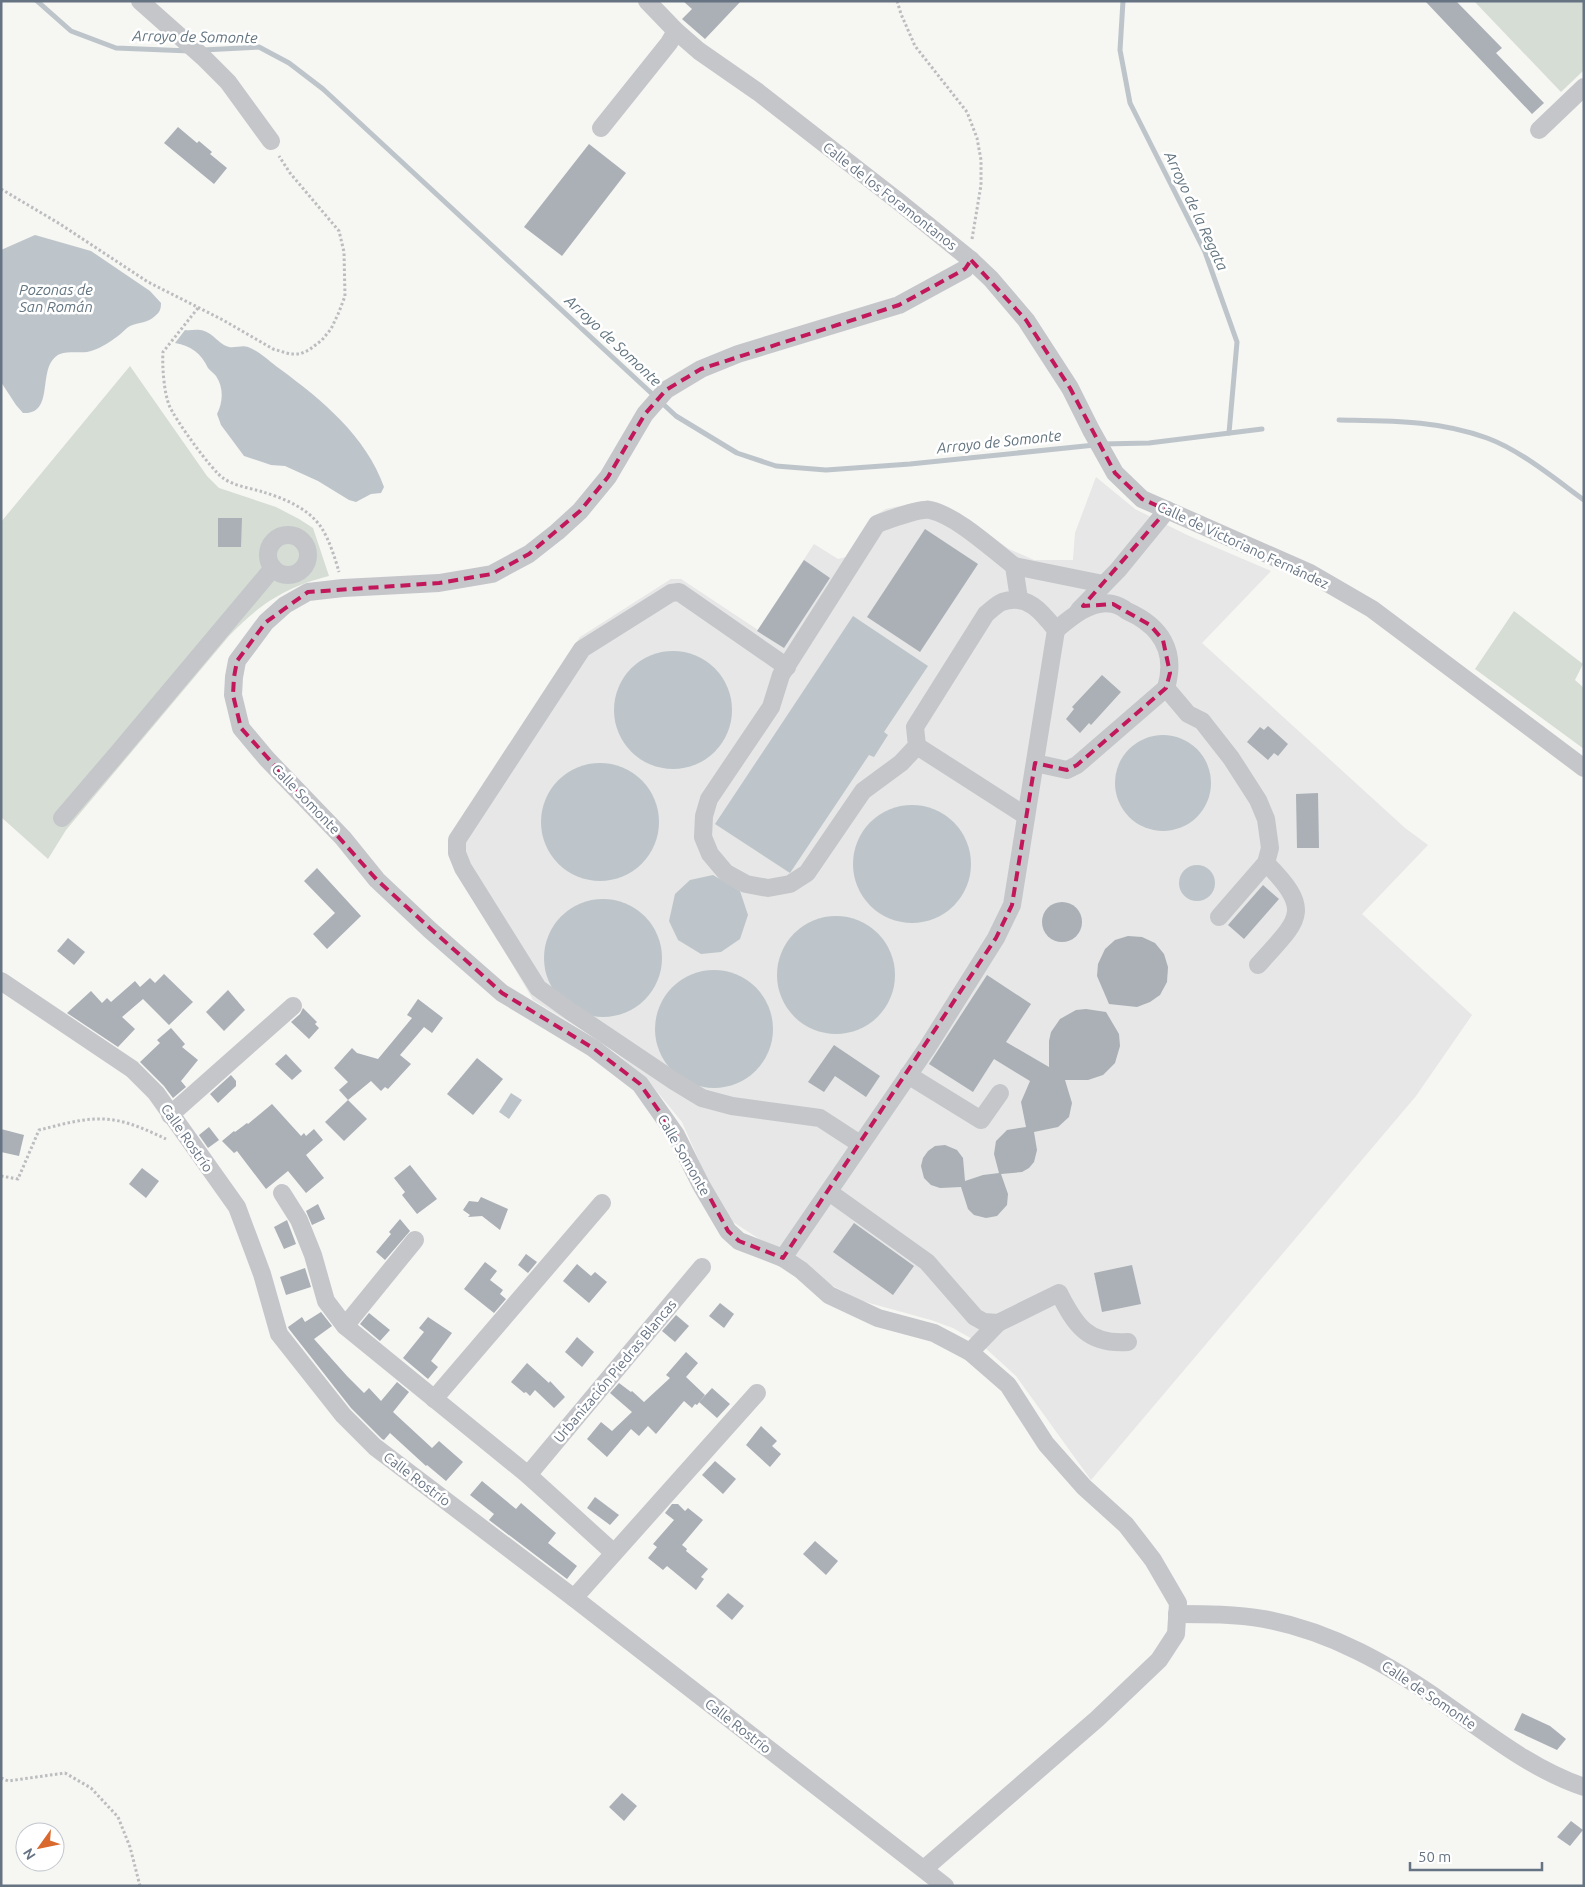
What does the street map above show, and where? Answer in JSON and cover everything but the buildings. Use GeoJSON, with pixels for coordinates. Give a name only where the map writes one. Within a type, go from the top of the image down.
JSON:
{"type":"FeatureCollection","features":[{"type":"Feature","properties":{"kind":"street"},"geometry":{"type":"LineString","coordinates":[[140,1],[228,82],[271,141]]}},
{"type":"Feature","properties":{"kind":"street","name":"Calle de los Foramontanos"},"geometry":{"type":"LineString","coordinates":[[647,1],[676,32],[699,51],[758,92],[898,201],[971,260],[991,279],[1026,320],[1070,388],[1090,430]]}},
{"type":"Feature","properties":{"kind":"street"},"geometry":{"type":"LineString","coordinates":[[600,128],[676,32]]}},
{"type":"Feature","properties":{"kind":"street"},"geometry":{"type":"LineString","coordinates":[[1539,130],[1584,87]]}},
{"type":"Feature","properties":{"kind":"street","name":"Calle Somonte"},"geometry":{"type":"LineString","coordinates":[[971,260],[965,269],[899,305],[738,354],[700,369],[666,390],[645,414],[608,477],[580,511],[529,554],[492,574],[439,583],[343,588],[308,592],[285,605],[266,622],[237,661],[234,677],[234,695],[241,728],[267,759],[343,838],[377,880],[502,993],[593,1048],[640,1084],[676,1135],[701,1185],[728,1231],[739,1241],[783,1258],[801,1270],[829,1295],[878,1318],[934,1333],[970,1352],[1008,1384],[1046,1444],[1084,1487],[1126,1525],[1153,1560],[1178,1602],[1177,1614]]}},
{"type":"Feature","properties":{"kind":"street","name":"Calle de Victoriano Fernández"},"geometry":{"type":"LineString","coordinates":[[1090,430],[1115,473],[1142,499],[1310,573],[1372,609],[1584,768]]}},
{"type":"Feature","properties":{"kind":"street"},"geometry":{"type":"LineString","coordinates":[[1056,630],[1032,604],[1019,599],[1001,602],[986,614],[915,727],[917,746],[901,763],[863,791],[807,873],[790,884],[768,888],[746,884],[726,873],[710,854],[703,836],[704,816],[709,799],[772,707],[782,675],[787,666],[877,524],[900,516],[928,510],[954,520],[1014,566],[1103,584]]}},
{"type":"Feature","properties":{"kind":"street"},"geometry":{"type":"LineString","coordinates":[[783,1258],[927,1048],[996,938],[1012,905],[1056,630],[1079,610],[1118,570],[1167,510]]}},
{"type":"Feature","properties":{"kind":"street"},"geometry":{"type":"LineString","coordinates":[[294,535],[304,543],[308,556],[306,563],[298,572],[284,575],[272,568],[267,556],[270,544],[281,536],[294,535]]}},
{"type":"Feature","properties":{"kind":"street"},"geometry":{"type":"LineString","coordinates":[[1014,566],[1019,599]]}},
{"type":"Feature","properties":{"kind":"street"},"geometry":{"type":"LineString","coordinates":[[62,818],[272,568]]}},
{"type":"Feature","properties":{"kind":"street"},"geometry":{"type":"LineString","coordinates":[[298,572],[308,592]]}},
{"type":"Feature","properties":{"kind":"street"},"geometry":{"type":"LineString","coordinates":[[787,666],[679,592],[671,593],[582,649],[457,840],[457,853],[463,868],[538,988],[702,1098],[732,1106],[820,1118],[860,1144]]}},
{"type":"Feature","properties":{"kind":"street"},"geometry":{"type":"LineString","coordinates":[[1035,763],[1067,770],[1077,765],[1166,688],[1170,673],[1169,657],[1163,640],[1150,625],[1135,614],[1113,604],[1097,605],[1079,610]]}},
{"type":"Feature","properties":{"kind":"street"},"geometry":{"type":"LineString","coordinates":[[1166,688],[1188,714],[1202,721],[1231,758],[1258,800],[1266,819],[1270,836],[1270,848],[1266,862],[1219,917]]}},
{"type":"Feature","properties":{"kind":"street"},"geometry":{"type":"LineString","coordinates":[[917,746],[1026,816]]}},
{"type":"Feature","properties":{"kind":"street"},"geometry":{"type":"LineString","coordinates":[[1258,965],[1288,930],[1296,916],[1297,905],[1288,886],[1266,862]]}},
{"type":"Feature","properties":{"kind":"street","name":"Calle Rostrío"},"geometry":{"type":"LineString","coordinates":[[1,981],[132,1069],[156,1093],[237,1207],[262,1274],[280,1334],[343,1415],[375,1447],[574,1598],[944,1886]]}},
{"type":"Feature","properties":{"kind":"street"},"geometry":{"type":"LineString","coordinates":[[170,1114],[292,1006]]}},
{"type":"Feature","properties":{"kind":"street"},"geometry":{"type":"LineString","coordinates":[[908,1075],[981,1120],[1000,1092]]}},
{"type":"Feature","properties":{"kind":"street"},"geometry":{"type":"LineString","coordinates":[[829,1192],[927,1262],[976,1317],[984,1322],[998,1323]]}},
{"type":"Feature","properties":{"kind":"street"},"geometry":{"type":"LineString","coordinates":[[282,1193],[299,1220],[313,1255],[326,1301],[345,1326],[528,1475],[614,1554]]}},
{"type":"Feature","properties":{"kind":"street"},"geometry":{"type":"LineString","coordinates":[[434,1399],[602,1203]]}},
{"type":"Feature","properties":{"kind":"street"},"geometry":{"type":"LineString","coordinates":[[345,1326],[415,1240]]}},
{"type":"Feature","properties":{"kind":"street","name":"Urbanización Piedras Blancas"},"geometry":{"type":"LineString","coordinates":[[528,1475],[702,1267]]}},
{"type":"Feature","properties":{"kind":"street"},"geometry":{"type":"LineString","coordinates":[[970,1352],[998,1323],[1059,1293],[1070,1315],[1082,1331],[1099,1340],[1114,1343],[1128,1342]]}},
{"type":"Feature","properties":{"kind":"street"},"geometry":{"type":"LineString","coordinates":[[574,1598],[757,1392]]}},
{"type":"Feature","properties":{"kind":"street"},"geometry":{"type":"LineString","coordinates":[[924,1869],[1097,1719],[1159,1660],[1176,1634],[1177,1614]]}},
{"type":"Feature","properties":{"kind":"street","name":"Calle de Somonte"},"geometry":{"type":"LineString","coordinates":[[1177,1614],[1217,1614],[1264,1619],[1306,1629],[1342,1644],[1396,1671],[1479,1729],[1527,1759],[1565,1781],[1584,1787]]}},
{"type":"Feature","properties":{"kind":"path"},"geometry":{"type":"LineString","coordinates":[[897,1],[915,46],[968,112],[977,138],[981,160],[981,185],[972,236],[971,260]]}},
{"type":"Feature","properties":{"kind":"path"},"geometry":{"type":"LineString","coordinates":[[1,189],[60,224],[148,282],[273,349],[290,354],[300,354],[322,340],[331,329],[339,312],[345,296],[344,252],[339,231],[290,173],[271,141]]}},
{"type":"Feature","properties":{"kind":"path"},"geometry":{"type":"LineString","coordinates":[[198,308],[163,352],[164,378],[169,405],[192,441],[222,478],[237,485],[278,497],[304,511],[321,527],[335,559],[343,588]]}},
{"type":"Feature","properties":{"kind":"path"},"geometry":{"type":"LineString","coordinates":[[1,1176],[18,1179],[39,1130],[76,1121],[104,1119],[132,1124],[197,1152]]}},
{"type":"Feature","properties":{"kind":"path"},"geometry":{"type":"LineString","coordinates":[[1,1778],[8,1781],[65,1773],[91,1788],[118,1817],[130,1847],[140,1886]]}},
{"type":"Feature","properties":{"kind":"highlighted area"},"geometry":{"type":"Polygon","coordinates":[[[971,260],[1026,320],[1070,388],[1115,473],[1142,499],[1167,510],[1083,606],[1113,604],[1150,625],[1163,640],[1170,673],[1166,688],[1077,765],[1067,770],[1035,763],[1012,905],[996,938],[783,1258],[739,1241],[728,1231],[676,1135],[640,1084],[593,1048],[502,993],[377,880],[241,728],[233,695],[237,661],[266,622],[308,592],[439,583],[492,574],[529,554],[580,511],[608,477],[645,414],[666,390],[701,369],[899,305],[965,269],[971,260]]]}},
{"type":"Feature","properties":{"kind":"shaded area"},"geometry":{"type":"Polygon","coordinates":[[[1474,1],[1584,1],[1584,70],[1561,92],[1474,1]]]}},
{"type":"Feature","properties":{"kind":"shaded area"},"geometry":{"type":"Polygon","coordinates":[[[130,366],[207,476],[219,488],[276,507],[313,528],[329,576],[313,580],[274,598],[229,636],[66,830],[48,859],[1,817],[1,522],[130,366]]]}},
{"type":"Feature","properties":{"kind":"shaded area"},"geometry":{"type":"Polygon","coordinates":[[[1096,477],[1135,509],[1187,535],[1271,571],[1202,643],[1405,828],[1428,845],[1362,914],[1472,1015],[1416,1096],[1091,1480],[1016,1376],[981,1344],[953,1328],[931,1320],[862,1301],[829,1284],[730,1220],[712,1190],[682,1122],[645,1077],[605,1044],[533,1000],[450,857],[458,823],[580,637],[671,579],[681,579],[758,630],[814,544],[838,559],[846,557],[874,516],[886,509],[928,500],[941,504],[970,521],[1009,549],[1034,560],[1073,560],[1075,533],[1096,477]]]}},
{"type":"Feature","properties":{"kind":"shaded area"},"geometry":{"type":"Polygon","coordinates":[[[1514,611],[1583,664],[1575,680],[1584,688],[1584,749],[1475,669],[1514,611]]]}},
{"type":"Feature","properties":{"kind":"water","name":"Pozonas de San Román"},"geometry":{"type":"Polygon","coordinates":[[[35,235],[91,251],[150,291],[161,305],[159,312],[152,318],[130,326],[100,348],[87,352],[60,354],[48,368],[40,406],[33,411],[23,413],[1,382],[1,250],[35,235]]]}},
{"type":"Feature","properties":{"kind":"water"},"geometry":{"type":"Polygon","coordinates":[[[185,330],[204,331],[229,347],[246,346],[252,349],[311,393],[341,421],[366,451],[384,487],[381,493],[371,494],[356,502],[349,500],[318,481],[285,466],[271,465],[244,456],[221,425],[217,414],[222,395],[216,376],[195,351],[175,343],[185,330]]]}},
{"type":"Feature","properties":{"kind":"water"},"geometry":{"type":"Polygon","coordinates":[[[853,616],[928,666],[884,732],[888,735],[874,757],[869,755],[790,873],[715,824],[853,616]]]}},
{"type":"Feature","properties":{"kind":"water"},"geometry":{"type":"Polygon","coordinates":[[[673,651],[696,655],[715,668],[728,687],[732,710],[728,733],[715,752],[696,765],[673,769],[650,765],[631,752],[618,733],[614,710],[618,687],[631,668],[650,655],[673,651]]]}},
{"type":"Feature","properties":{"kind":"water"},"geometry":{"type":"Polygon","coordinates":[[[1163,735],[1181,739],[1197,749],[1207,765],[1211,783],[1207,801],[1197,817],[1181,827],[1163,831],[1145,827],[1129,817],[1119,801],[1115,783],[1119,765],[1129,749],[1145,739],[1163,735]]]}},
{"type":"Feature","properties":{"kind":"water"},"geometry":{"type":"Polygon","coordinates":[[[600,763],[623,767],[642,780],[655,799],[659,822],[655,845],[642,864],[623,877],[600,881],[577,877],[558,864],[545,845],[541,822],[545,799],[558,780],[577,767],[600,763]]]}},
{"type":"Feature","properties":{"kind":"water"},"geometry":{"type":"Polygon","coordinates":[[[912,805],[935,809],[954,822],[967,841],[971,864],[967,887],[954,906],[935,919],[912,923],[889,919],[870,906],[857,887],[853,864],[857,841],[870,822],[889,809],[912,805]]]}},
{"type":"Feature","properties":{"kind":"water"},"geometry":{"type":"Polygon","coordinates":[[[1197,865],[1204,866],[1210,870],[1214,876],[1214,890],[1210,896],[1204,900],[1197,901],[1190,900],[1184,896],[1180,890],[1179,883],[1180,876],[1184,870],[1190,866],[1197,865]]]}},
{"type":"Feature","properties":{"kind":"water"},"geometry":{"type":"Polygon","coordinates":[[[713,875],[740,891],[748,915],[740,939],[721,952],[701,954],[678,940],[669,921],[675,894],[690,880],[713,875]]]}},
{"type":"Feature","properties":{"kind":"water"},"geometry":{"type":"Polygon","coordinates":[[[603,899],[626,904],[645,916],[657,935],[662,958],[657,981],[645,1000],[626,1012],[603,1017],[580,1012],[561,1000],[549,981],[544,958],[549,935],[561,916],[580,904],[603,899]]]}},
{"type":"Feature","properties":{"kind":"water"},"geometry":{"type":"Polygon","coordinates":[[[836,916],[859,920],[878,933],[891,952],[895,975],[891,998],[878,1017],[859,1030],[836,1034],[813,1030],[794,1017],[781,998],[777,975],[781,952],[794,933],[813,920],[836,916]]]}},
{"type":"Feature","properties":{"kind":"water"},"geometry":{"type":"Polygon","coordinates":[[[714,970],[737,974],[756,987],[769,1006],[773,1029],[769,1052],[756,1071],[737,1084],[714,1088],[691,1084],[672,1071],[659,1052],[655,1029],[659,1006],[672,987],[691,974],[714,970]]]}},
{"type":"Feature","properties":{"kind":"water"},"geometry":{"type":"Polygon","coordinates":[[[511,1093],[522,1100],[509,1119],[499,1112],[511,1093]]]}},
{"type":"Feature","properties":{"kind":"waterway","name":"Arroyo de Somonte"},"geometry":{"type":"LineString","coordinates":[[37,1],[71,31],[116,48],[190,51]]}},
{"type":"Feature","properties":{"kind":"waterway","name":"Arroyo de la Regata"},"geometry":{"type":"LineString","coordinates":[[1123,1],[1120,50],[1130,103],[1205,252],[1237,342],[1229,433]]}},
{"type":"Feature","properties":{"kind":"waterway","name":"Arroyo de Somonte"},"geometry":{"type":"LineString","coordinates":[[203,50],[259,47],[289,63],[323,89],[676,416],[737,453],[776,466],[826,470],[910,464],[1095,445]]}},
{"type":"Feature","properties":{"kind":"waterway","name":"Arroyo de Somonte"},"geometry":{"type":"LineString","coordinates":[[1339,420],[1395,421],[1432,425],[1487,438],[1525,457],[1584,500]]}},
{"type":"Feature","properties":{"kind":"waterway","name":"Arroyo de Somonte"},"geometry":{"type":"LineString","coordinates":[[1103,444],[1149,443],[1262,429]]}}]}
